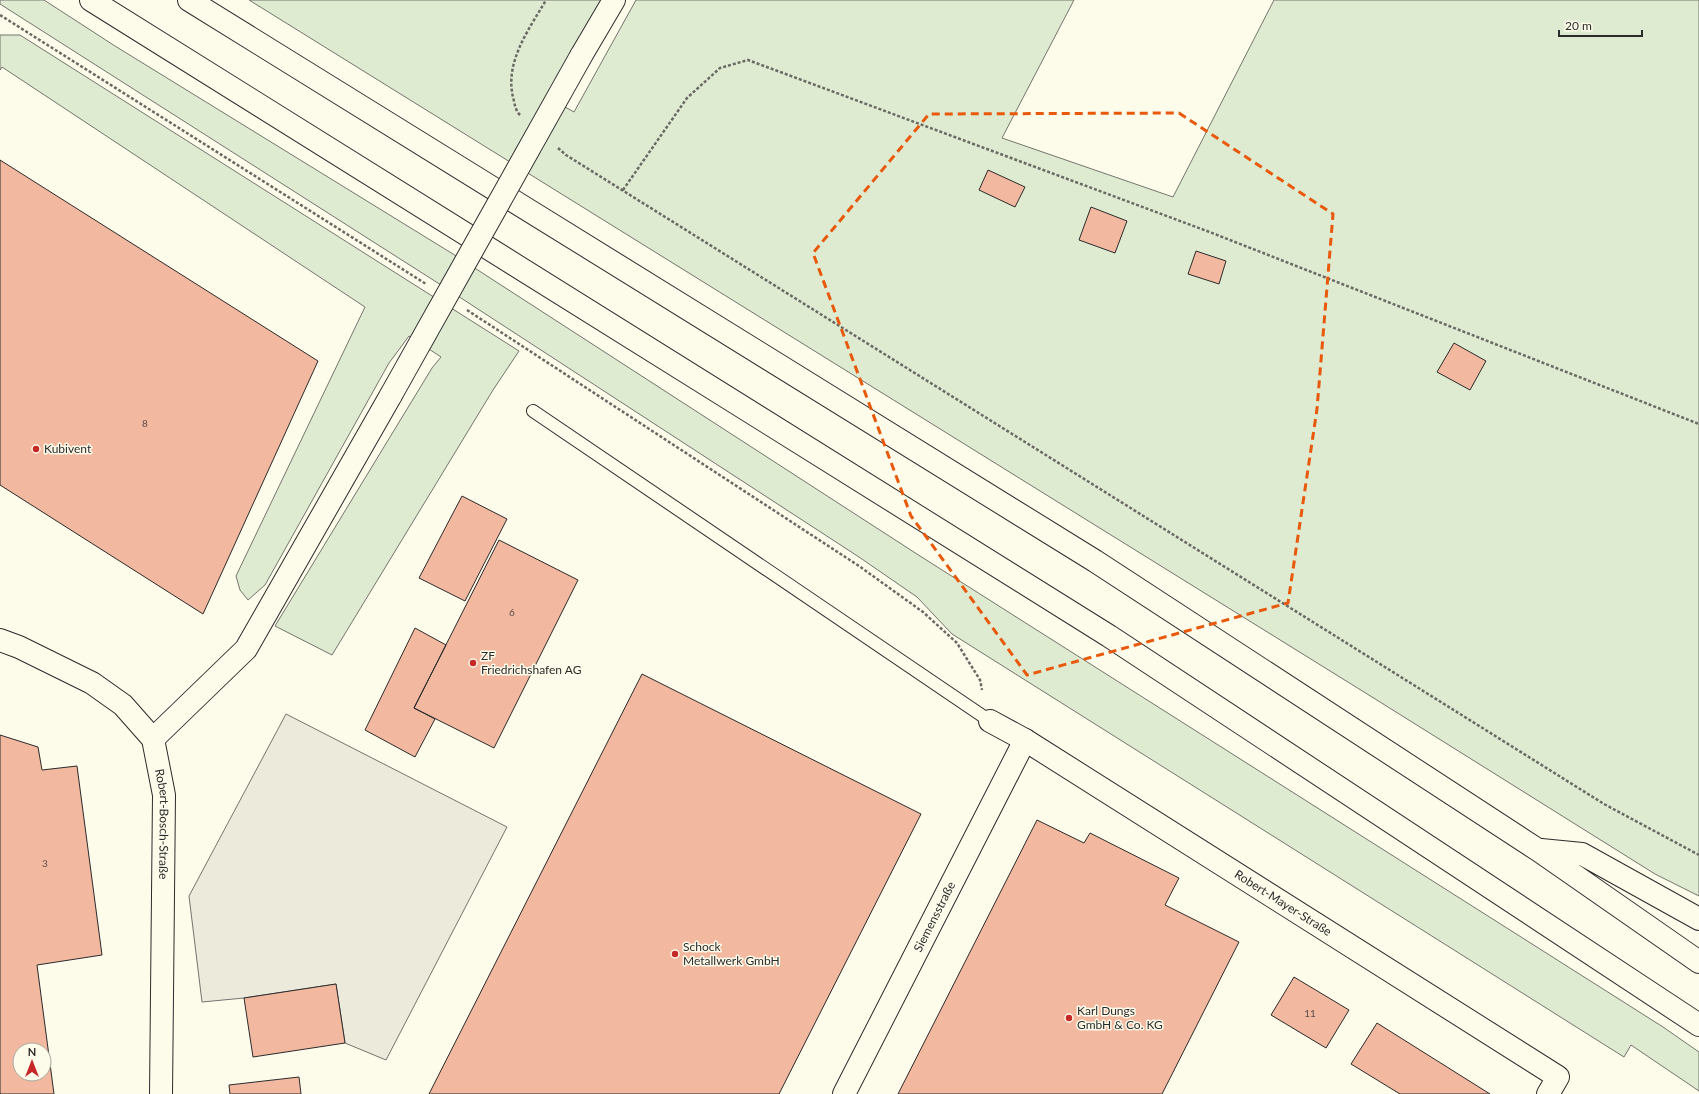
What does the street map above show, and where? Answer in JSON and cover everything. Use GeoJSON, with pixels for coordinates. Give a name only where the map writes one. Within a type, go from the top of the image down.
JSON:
{"type":"FeatureCollection","features":[{"type":"Feature","properties":{"kind":"main road"},"geometry":{"type":"LineString","coordinates":[[91,0],[1109,636],[1697,1024]]}},
{"type":"Feature","properties":{"kind":"main road"},"geometry":{"type":"LineString","coordinates":[[189,0],[1095,561],[1538,850],[1699,962]]}},
{"type":"Feature","properties":{"kind":"main road"},"geometry":{"type":"LineString","coordinates":[[153,740],[246,649],[614,0]]}},
{"type":"Feature","properties":{"kind":"main road","name":"Robert-Bosch-Straße"},"geometry":{"type":"LineString","coordinates":[[0,640],[20,647],[92,683],[123,705],[153,740],[164,795],[161,1094]]}},
{"type":"Feature","properties":{"kind":"main road","name":"Robert-Mayer-Straße"},"geometry":{"type":"LineString","coordinates":[[990,721],[1025,740],[1558,1077],[1548,1094]]}},
{"type":"Feature","properties":{"kind":"main road","name":"Siemensstraße"},"geometry":{"type":"LineString","coordinates":[[844,1094],[1025,740]]}},
{"type":"Feature","properties":{"kind":"main road"},"geometry":{"type":"LineString","coordinates":[[1538,850],[1582,854],[1699,919]]}},
{"type":"Feature","properties":{"kind":"lane"},"geometry":{"type":"LineString","coordinates":[[533,411],[990,721]]}},
{"type":"Feature","properties":{"kind":"path"},"geometry":{"type":"LineString","coordinates":[[522,117],[517,112],[510,88],[516,53],[546,0]]}},
{"type":"Feature","properties":{"kind":"path"},"geometry":{"type":"LineString","coordinates":[[0,15],[428,285]]}},
{"type":"Feature","properties":{"kind":"path"},"geometry":{"type":"LineString","coordinates":[[623,190],[687,98],[720,68],[748,60],[1207,231],[1699,424]]}},
{"type":"Feature","properties":{"kind":"path"},"geometry":{"type":"LineString","coordinates":[[555,146],[566,155],[1604,804],[1699,854]]}},
{"type":"Feature","properties":{"kind":"path"},"geometry":{"type":"LineString","coordinates":[[461,307],[859,566],[923,612],[957,643],[980,680],[990,721]]}},
{"type":"Feature","properties":{"kind":"highlighted area"},"geometry":{"type":"Polygon","coordinates":[[[1179,113],[1333,214],[1317,409],[1288,603],[1027,675],[911,516],[813,253],[929,114],[1179,113]]]}},
{"type":"Feature","properties":{"kind":"green space"},"geometry":{"type":"Polygon","coordinates":[[[0,0],[44,0],[115,46],[453,254],[920,556],[1663,1027],[1699,1052],[1699,1091],[1631,1045],[1624,1057],[952,634],[917,597],[859,557],[441,285],[0,4],[0,0]]]}},
{"type":"Feature","properties":{"kind":"green space"},"geometry":{"type":"Polygon","coordinates":[[[249,0],[602,0],[547,97],[574,112],[636,0],[1074,0],[1002,138],[1173,197],[1274,0],[1699,0],[1699,896],[1655,874],[249,0]]]}},
{"type":"Feature","properties":{"kind":"green space"},"geometry":{"type":"Polygon","coordinates":[[[0,35],[20,35],[519,351],[493,390],[332,655],[275,626],[432,368],[441,357],[409,336],[389,363],[265,585],[248,600],[240,590],[236,576],[365,307],[2,67],[0,70],[0,35]]]}},
{"type":"Feature","properties":{"kind":"shaded area"},"geometry":{"type":"Polygon","coordinates":[[[286,714],[507,827],[386,1060],[345,1043],[336,984],[244,998],[202,1002],[189,896],[286,714]]]}},
{"type":"Feature","properties":{"kind":"building"},"geometry":{"type":"Polygon","coordinates":[[[0,160],[318,361],[203,614],[0,485],[0,160]]]}},
{"type":"Feature","properties":{"kind":"building"},"geometry":{"type":"Polygon","coordinates":[[[988,170],[1025,187],[1015,207],[979,190],[988,170]]]}},
{"type":"Feature","properties":{"kind":"building"},"geometry":{"type":"Polygon","coordinates":[[[1091,207],[1127,221],[1115,253],[1079,240],[1091,207]]]}},
{"type":"Feature","properties":{"kind":"building"},"geometry":{"type":"Polygon","coordinates":[[[1196,251],[1226,261],[1219,284],[1188,274],[1196,251]]]}},
{"type":"Feature","properties":{"kind":"building"},"geometry":{"type":"Polygon","coordinates":[[[1454,343],[1486,361],[1470,390],[1437,372],[1454,343]]]}},
{"type":"Feature","properties":{"kind":"building"},"geometry":{"type":"Polygon","coordinates":[[[462,496],[507,519],[465,601],[419,578],[462,496]]]}},
{"type":"Feature","properties":{"kind":"building"},"geometry":{"type":"Polygon","coordinates":[[[499,540],[578,580],[494,748],[414,708],[499,540]]]}},
{"type":"Feature","properties":{"kind":"building"},"geometry":{"type":"Polygon","coordinates":[[[415,628],[446,645],[414,708],[435,719],[415,757],[365,730],[415,628]]]}},
{"type":"Feature","properties":{"kind":"building","name":"Schock Metallwerk GmbH"},"geometry":{"type":"Polygon","coordinates":[[[642,674],[921,814],[779,1094],[429,1094],[642,674]]]}},
{"type":"Feature","properties":{"kind":"building"},"geometry":{"type":"Polygon","coordinates":[[[0,735],[38,747],[42,770],[77,766],[102,955],[37,965],[47,1042],[12,1042],[12,1082],[52,1082],[52,1079],[54,1094],[0,1094],[0,735]]]}},
{"type":"Feature","properties":{"kind":"building","name":"Karl Dungs GmbH & Co. KG"},"geometry":{"type":"Polygon","coordinates":[[[1037,820],[1084,843],[1090,833],[1179,878],[1165,905],[1239,942],[1162,1094],[898,1094],[1037,820]]]}},
{"type":"Feature","properties":{"kind":"building"},"geometry":{"type":"Polygon","coordinates":[[[1294,977],[1349,1010],[1326,1048],[1271,1015],[1294,977]]]}},
{"type":"Feature","properties":{"kind":"building"},"geometry":{"type":"Polygon","coordinates":[[[336,984],[345,1043],[253,1057],[244,998],[336,984]]]}},
{"type":"Feature","properties":{"kind":"building"},"geometry":{"type":"Polygon","coordinates":[[[1377,1023],[1490,1094],[1400,1094],[1351,1064],[1377,1023]]]}},
{"type":"Feature","properties":{"kind":"building"},"geometry":{"type":"Polygon","coordinates":[[[299,1077],[301,1094],[230,1094],[229,1085],[299,1077]]]}},
{"type":"Feature","properties":{"kind":"place","name":"Kubivent"},"geometry":{"type":"Point","coordinates":[36,449]}},
{"type":"Feature","properties":{"kind":"place","name":"ZF Friedrichshafen AG"},"geometry":{"type":"Point","coordinates":[473,663]}},
{"type":"Feature","properties":{"kind":"place","name":"Schock Metallwerk GmbH"},"geometry":{"type":"Point","coordinates":[675,954]}},
{"type":"Feature","properties":{"kind":"place","name":"Karl Dungs GmbH & Co. KG"},"geometry":{"type":"Point","coordinates":[1069,1018]}}]}
